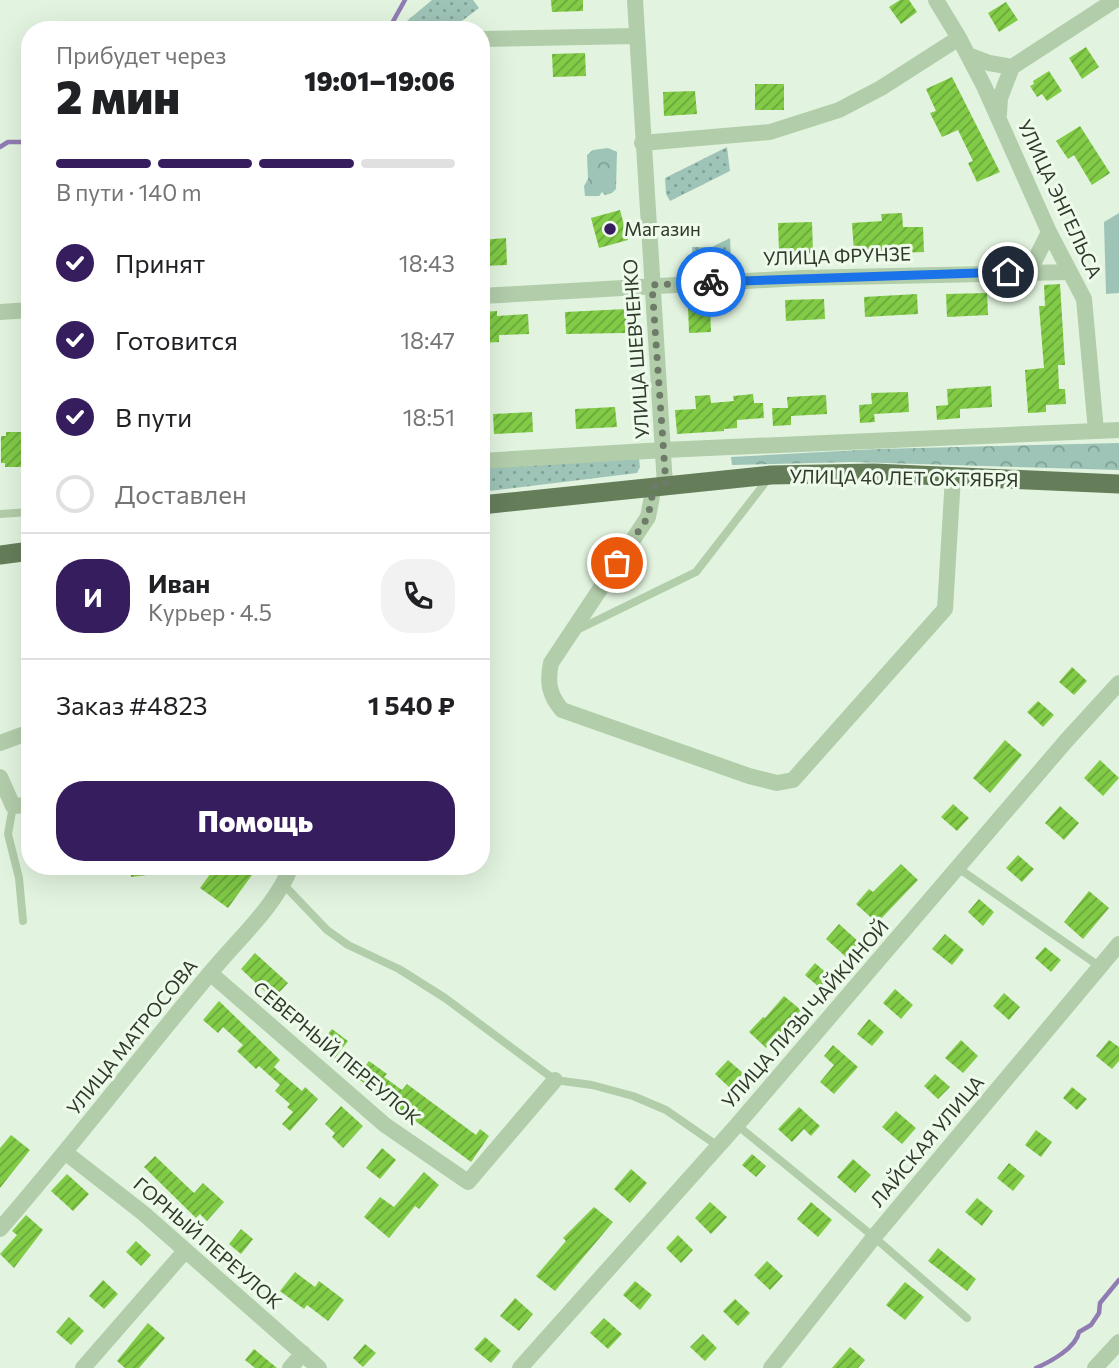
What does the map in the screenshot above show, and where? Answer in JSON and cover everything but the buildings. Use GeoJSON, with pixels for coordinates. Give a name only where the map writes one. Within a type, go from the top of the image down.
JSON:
{"type":"FeatureCollection","features":[{"type":"Feature","properties":{"kind":"main road","name":"УЛИЦА 40 ЛЕТ ОКТЯБРЯ"},"geometry":{"type":"LineString","coordinates":[[490,504],[771,475],[874,473],[1119,484]]}},
{"type":"Feature","properties":{"kind":"main road"},"geometry":{"type":"LineString","coordinates":[[0,555],[21,552]]}},
{"type":"Feature","properties":{"kind":"street","name":"УЛИЦА ШЕВЧЕНКО"},"geometry":{"type":"LineString","coordinates":[[635,0],[642,143],[664,450],[660,485]]}},
{"type":"Feature","properties":{"kind":"street","name":"УЛИЦА ЭНГЕЛЬСА"},"geometry":{"type":"LineString","coordinates":[[936,0],[968,55],[1049,232],[1084,299],[1097,431]]}},
{"type":"Feature","properties":{"kind":"street"},"geometry":{"type":"LineString","coordinates":[[998,117],[1000,97],[1012,67],[1115,0]]}},
{"type":"Feature","properties":{"kind":"street"},"geometry":{"type":"LineString","coordinates":[[490,39],[636,36]]}},
{"type":"Feature","properties":{"kind":"street"},"geometry":{"type":"LineString","coordinates":[[642,143],[769,132],[839,110],[881,88],[959,38]]}},
{"type":"Feature","properties":{"kind":"street"},"geometry":{"type":"LineString","coordinates":[[968,55],[989,64],[1012,67]]}},
{"type":"Feature","properties":{"kind":"street"},"geometry":{"type":"LineString","coordinates":[[1029,272],[1049,232]]}},
{"type":"Feature","properties":{"kind":"street","name":"УЛИЦА ФРУНЗЕ"},"geometry":{"type":"LineString","coordinates":[[490,295],[800,278],[1069,272]]}},
{"type":"Feature","properties":{"kind":"street"},"geometry":{"type":"LineString","coordinates":[[0,312],[21,311]]}},
{"type":"Feature","properties":{"kind":"street","name":"УЛИЦА 40 ЛЕТ ОКТЯБРЯ"},"geometry":{"type":"LineString","coordinates":[[490,460],[1119,430]]}},
{"type":"Feature","properties":{"kind":"street"},"geometry":{"type":"LineString","coordinates":[[660,485],[648,517],[551,663],[548,683],[552,699],[562,710],[749,776],[777,783],[793,780],[945,609],[953,477]]}},
{"type":"Feature","properties":{"kind":"street","name":"УЛИЦА ЛИЗЫ ЧАЙКИНОЙ"},"geometry":{"type":"LineString","coordinates":[[520,1368],[737,1125],[1066,741],[1119,684]]}},
{"type":"Feature","properties":{"kind":"street"},"geometry":{"type":"LineString","coordinates":[[0,743],[21,735]]}},
{"type":"Feature","properties":{"kind":"street"},"geometry":{"type":"LineString","coordinates":[[0,777],[21,805]]}},
{"type":"Feature","properties":{"kind":"street","name":"УЛИЦА МАТРОСОВА"},"geometry":{"type":"LineString","coordinates":[[0,1229],[66,1153],[210,973],[284,886],[288,875]]}},
{"type":"Feature","properties":{"kind":"street","name":"ЛАЙСКАЯ УЛИЦА"},"geometry":{"type":"LineString","coordinates":[[771,1368],[874,1237],[1119,944]]}},
{"type":"Feature","properties":{"kind":"street","name":"СЕВЕРНЫЙ ПЕРЕУЛОК"},"geometry":{"type":"LineString","coordinates":[[210,973],[385,1125],[468,1182],[555,1080]]}},
{"type":"Feature","properties":{"kind":"street","name":"ГОРНЫЙ ПЕРЕУЛОК"},"geometry":{"type":"LineString","coordinates":[[66,1153],[143,1213],[319,1368]]}},
{"type":"Feature","properties":{"kind":"street"},"geometry":{"type":"LineString","coordinates":[[83,1368],[185,1251]]}},
{"type":"Feature","properties":{"kind":"street"},"geometry":{"type":"LineString","coordinates":[[1095,1368],[1119,1342]]}},
{"type":"Feature","properties":{"kind":"street"},"geometry":{"type":"LineString","coordinates":[[290,1368],[303,1353]]}},
{"type":"Feature","properties":{"kind":"lane"},"geometry":{"type":"LineString","coordinates":[[571,633],[696,572],[771,475]]}},
{"type":"Feature","properties":{"kind":"lane"},"geometry":{"type":"LineString","coordinates":[[0,514],[21,513]]}},
{"type":"Feature","properties":{"kind":"lane"},"geometry":{"type":"LineString","coordinates":[[21,808],[8,834],[19,878],[23,921]]}},
{"type":"Feature","properties":{"kind":"lane"},"geometry":{"type":"LineString","coordinates":[[958,868],[1099,966]]}},
{"type":"Feature","properties":{"kind":"lane"},"geometry":{"type":"LineString","coordinates":[[284,886],[327,930],[348,944],[399,969],[445,998],[555,1080],[592,1085],[633,1096],[666,1110],[718,1146]]}},
{"type":"Feature","properties":{"kind":"lane"},"geometry":{"type":"LineString","coordinates":[[737,1125],[874,1237],[967,1318]]}},
{"type":"Feature","properties":{"kind":"green space"},"geometry":{"type":"Polygon","coordinates":[[[432,0],[473,0],[479,8],[462,21],[407,21],[432,0]]]}},
{"type":"Feature","properties":{"kind":"green space"},"geometry":{"type":"Polygon","coordinates":[[[727,147],[730,171],[670,201],[666,194],[665,178],[727,147]]]}},
{"type":"Feature","properties":{"kind":"green space"},"geometry":{"type":"Polygon","coordinates":[[[608,148],[617,152],[616,189],[605,195],[602,192],[599,196],[585,196],[584,186],[588,179],[587,155],[593,150],[608,148]]]}},
{"type":"Feature","properties":{"kind":"green space"},"geometry":{"type":"Polygon","coordinates":[[[1119,213],[1119,293],[1106,294],[1104,222],[1119,213]]]}},
{"type":"Feature","properties":{"kind":"green space"},"geometry":{"type":"Polygon","coordinates":[[[730,238],[731,261],[693,263],[692,247],[712,247],[730,238]]]}},
{"type":"Feature","properties":{"kind":"green space"},"geometry":{"type":"Polygon","coordinates":[[[1119,443],[1119,470],[852,462],[732,465],[731,457],[878,449],[1119,443]]]}},
{"type":"Feature","properties":{"kind":"green space"},"geometry":{"type":"Polygon","coordinates":[[[639,459],[640,467],[637,473],[490,491],[490,467],[639,459]]]}},
{"type":"Feature","properties":{"kind":"waterway"},"geometry":{"type":"LineString","coordinates":[[393,21],[405,0]]}},
{"type":"Feature","properties":{"kind":"waterway"},"geometry":{"type":"LineString","coordinates":[[0,147],[8,142],[21,142]]}},
{"type":"Feature","properties":{"kind":"waterway"},"geometry":{"type":"LineString","coordinates":[[1036,1368],[1062,1354],[1073,1344],[1079,1332],[1091,1325],[1099,1313],[1100,1303],[1119,1280]]}},
{"type":"Feature","properties":{"kind":"way so far"},"geometry":{"type":"LineString","coordinates":[[617,563],[648,517],[654,486],[666,485],[652,285],[711,282]]}},
{"type":"Feature","properties":{"kind":"place","name":"Магазин"},"geometry":{"type":"Point","coordinates":[610,229]}},
{"type":"Feature","properties":{"kind":"route"},"geometry":{"type":"LineString","coordinates":[[711,282],[1008,272]]}}]}
